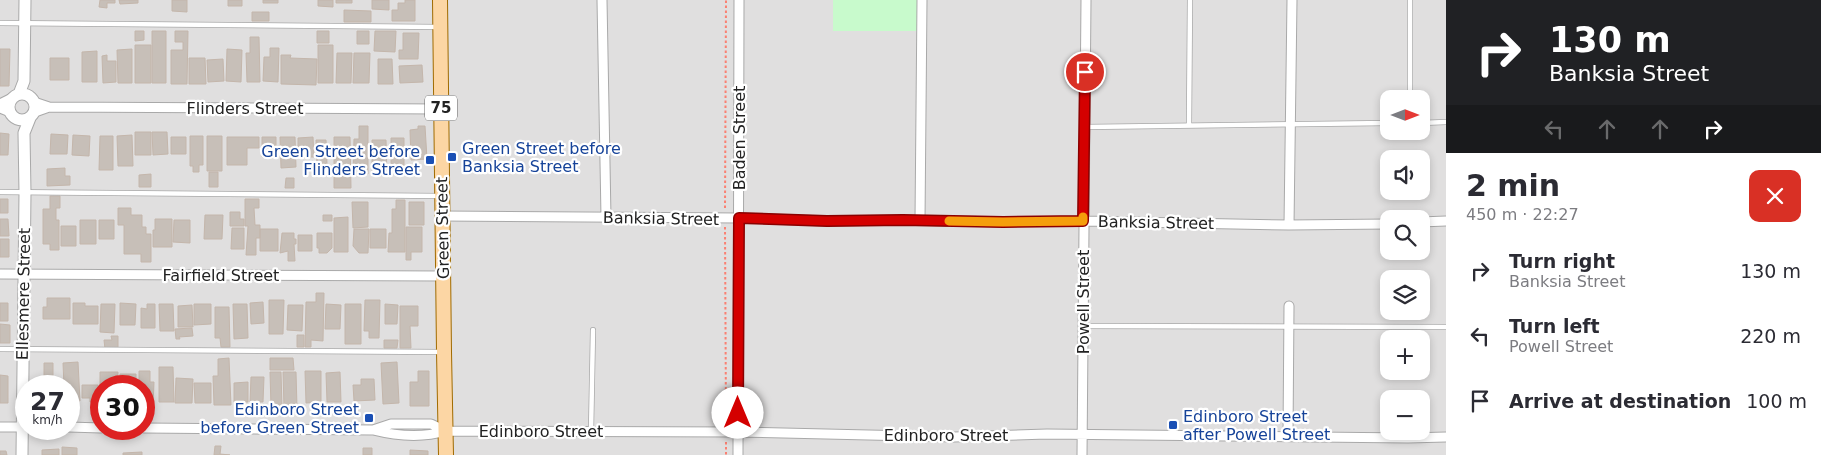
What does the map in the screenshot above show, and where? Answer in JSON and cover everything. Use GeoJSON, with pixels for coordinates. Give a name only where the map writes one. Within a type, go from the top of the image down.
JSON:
{"type":"FeatureCollection","features":[{"type":"Feature","properties":{"kind":"main road","name":"Green Street"},"geometry":{"type":"LineString","coordinates":[[440,0],[446,455]]}},
{"type":"Feature","properties":{"kind":"street"},"geometry":{"type":"LineString","coordinates":[[25,0],[24,82],[26,103],[24,120],[9,113],[10,103],[26,103]]}},
{"type":"Feature","properties":{"kind":"street"},"geometry":{"type":"LineString","coordinates":[[602,0],[606,217]]}},
{"type":"Feature","properties":{"kind":"street","name":"Baden Street"},"geometry":{"type":"LineString","coordinates":[[738,455],[739,0]]}},
{"type":"Feature","properties":{"kind":"street"},"geometry":{"type":"LineString","coordinates":[[920,220],[922,0]]}},
{"type":"Feature","properties":{"kind":"street","name":"Powell Street"},"geometry":{"type":"LineString","coordinates":[[1082,455],[1086,0]]}},
{"type":"Feature","properties":{"kind":"street"},"geometry":{"type":"LineString","coordinates":[[1289,225],[1292,0]]}},
{"type":"Feature","properties":{"kind":"street"},"geometry":{"type":"LineString","coordinates":[[0,104],[26,103]]}},
{"type":"Feature","properties":{"kind":"street","name":"Flinders Street"},"geometry":{"type":"LineString","coordinates":[[26,103],[49,107],[441,109]]}},
{"type":"Feature","properties":{"kind":"street","name":"Ellesmere Street"},"geometry":{"type":"LineString","coordinates":[[23,375],[24,133],[26,103]]}},
{"type":"Feature","properties":{"kind":"street","name":"Ellesmere Street"},"geometry":{"type":"LineString","coordinates":[[9,113],[24,133]]}},
{"type":"Feature","properties":{"kind":"street","name":"Banksia Street"},"geometry":{"type":"LineString","coordinates":[[442,216],[739,218],[827,221],[1083,221],[1289,225],[1380,224]]}},
{"type":"Feature","properties":{"kind":"street"},"geometry":{"type":"LineString","coordinates":[[1430,222],[1446,221]]}},
{"type":"Feature","properties":{"kind":"street","name":"Fairfield Street"},"geometry":{"type":"LineString","coordinates":[[0,274],[443,276]]}},
{"type":"Feature","properties":{"kind":"street"},"geometry":{"type":"LineString","coordinates":[[1288,436],[1288,327],[1290,306]]}},
{"type":"Feature","properties":{"kind":"street","name":"Edinboro Street"},"geometry":{"type":"LineString","coordinates":[[155,428],[373,430],[391,424],[431,424],[446,431],[738,432],[954,437],[1082,434],[1446,437]]}},
{"type":"Feature","properties":{"kind":"street"},"geometry":{"type":"LineString","coordinates":[[0,427],[15,427]]}},
{"type":"Feature","properties":{"kind":"street","name":"Ellesmere Street"},"geometry":{"type":"LineString","coordinates":[[22,455],[23,440]]}},
{"type":"Feature","properties":{"kind":"lane"},"geometry":{"type":"LineString","coordinates":[[1189,125],[1190,0]]}},
{"type":"Feature","properties":{"kind":"lane"},"geometry":{"type":"LineString","coordinates":[[1410,0],[1410,90]]}},
{"type":"Feature","properties":{"kind":"lane"},"geometry":{"type":"LineString","coordinates":[[0,23],[441,27]]}},
{"type":"Feature","properties":{"kind":"lane"},"geometry":{"type":"LineString","coordinates":[[1430,123],[1446,122]]}},
{"type":"Feature","properties":{"kind":"lane"},"geometry":{"type":"LineString","coordinates":[[1084,127],[1380,123]]}},
{"type":"Feature","properties":{"kind":"lane"},"geometry":{"type":"LineString","coordinates":[[0,192],[442,196]]}},
{"type":"Feature","properties":{"kind":"lane"},"geometry":{"type":"LineString","coordinates":[[1083,326],[1446,327]]}},
{"type":"Feature","properties":{"kind":"lane"},"geometry":{"type":"LineString","coordinates":[[591,432],[592,330]]}},
{"type":"Feature","properties":{"kind":"lane"},"geometry":{"type":"LineString","coordinates":[[0,349],[444,352]]}},
{"type":"Feature","properties":{"kind":"shaded area"},"geometry":{"type":"Polygon","coordinates":[[[0,0],[1446,0],[1446,455],[0,455],[0,0]]]}},
{"type":"Feature","properties":{"kind":"green space"},"geometry":{"type":"Polygon","coordinates":[[[833,0],[918,0],[918,31],[833,31],[833,0]]]}},
{"type":"Feature","properties":{"kind":"building"},"geometry":{"type":"Polygon","coordinates":[[[100,0],[115,0],[115,3],[107,3],[107,8],[99,7],[100,0]]]}},
{"type":"Feature","properties":{"kind":"building"},"geometry":{"type":"Polygon","coordinates":[[[119,0],[138,0],[138,3],[120,4],[119,0]]]}},
{"type":"Feature","properties":{"kind":"building"},"geometry":{"type":"Polygon","coordinates":[[[172,0],[187,0],[187,12],[172,11],[172,0]]]}},
{"type":"Feature","properties":{"kind":"building"},"geometry":{"type":"Polygon","coordinates":[[[228,0],[242,0],[242,6],[228,6],[228,0]]]}},
{"type":"Feature","properties":{"kind":"building"},"geometry":{"type":"Polygon","coordinates":[[[263,0],[278,0],[278,3],[263,3],[263,0]]]}},
{"type":"Feature","properties":{"kind":"building"},"geometry":{"type":"Polygon","coordinates":[[[318,0],[333,0],[333,7],[318,6],[318,0]]]}},
{"type":"Feature","properties":{"kind":"building"},"geometry":{"type":"Polygon","coordinates":[[[336,0],[352,0],[352,3],[336,3],[336,0]]]}},
{"type":"Feature","properties":{"kind":"building"},"geometry":{"type":"Polygon","coordinates":[[[372,0],[389,0],[389,10],[372,9],[372,0]]]}},
{"type":"Feature","properties":{"kind":"building"},"geometry":{"type":"Polygon","coordinates":[[[405,0],[415,0],[415,21],[392,21],[392,10],[398,10],[398,3],[405,3],[405,0]]]}},
{"type":"Feature","properties":{"kind":"building"},"geometry":{"type":"Polygon","coordinates":[[[344,10],[371,11],[371,22],[344,22],[344,10]]]}},
{"type":"Feature","properties":{"kind":"building"},"geometry":{"type":"Polygon","coordinates":[[[252,12],[269,12],[269,21],[252,21],[252,12]]]}},
{"type":"Feature","properties":{"kind":"building"},"geometry":{"type":"Polygon","coordinates":[[[135,31],[144,31],[144,40],[135,41],[135,31]]]}},
{"type":"Feature","properties":{"kind":"building"},"geometry":{"type":"Polygon","coordinates":[[[152,31],[166,31],[166,83],[152,83],[152,31]]]}},
{"type":"Feature","properties":{"kind":"building"},"geometry":{"type":"Polygon","coordinates":[[[175,31],[188,31],[187,84],[171,84],[171,50],[183,50],[183,42],[175,42],[175,31]]]}},
{"type":"Feature","properties":{"kind":"building"},"geometry":{"type":"Polygon","coordinates":[[[317,31],[329,31],[329,43],[317,43],[317,31]]]}},
{"type":"Feature","properties":{"kind":"building"},"geometry":{"type":"Polygon","coordinates":[[[357,31],[369,31],[369,44],[357,44],[357,31]]]}},
{"type":"Feature","properties":{"kind":"building"},"geometry":{"type":"Polygon","coordinates":[[[375,31],[396,31],[395,52],[374,51],[375,31]]]}},
{"type":"Feature","properties":{"kind":"building"},"geometry":{"type":"Polygon","coordinates":[[[403,33],[419,33],[418,59],[399,59],[399,50],[403,50],[403,33]]]}},
{"type":"Feature","properties":{"kind":"building"},"geometry":{"type":"Polygon","coordinates":[[[250,37],[259,37],[260,82],[247,82],[246,53],[250,53],[250,37]]]}},
{"type":"Feature","properties":{"kind":"building"},"geometry":{"type":"Polygon","coordinates":[[[135,45],[151,45],[151,83],[135,83],[135,45]]]}},
{"type":"Feature","properties":{"kind":"building"},"geometry":{"type":"Polygon","coordinates":[[[318,45],[333,45],[333,83],[318,83],[318,45]]]}},
{"type":"Feature","properties":{"kind":"building"},"geometry":{"type":"Polygon","coordinates":[[[270,48],[279,48],[278,82],[263,81],[264,57],[270,57],[270,48]]]}},
{"type":"Feature","properties":{"kind":"building"},"geometry":{"type":"Polygon","coordinates":[[[0,49],[10,49],[9,86],[0,86],[0,49]]]}},
{"type":"Feature","properties":{"kind":"building"},"geometry":{"type":"Polygon","coordinates":[[[132,49],[132,83],[118,83],[117,50],[132,49]]]}},
{"type":"Feature","properties":{"kind":"building"},"geometry":{"type":"Polygon","coordinates":[[[227,49],[242,50],[241,82],[226,81],[227,49]]]}},
{"type":"Feature","properties":{"kind":"building"},"geometry":{"type":"Polygon","coordinates":[[[97,51],[97,82],[82,82],[82,52],[97,51]]]}},
{"type":"Feature","properties":{"kind":"building"},"geometry":{"type":"Polygon","coordinates":[[[337,53],[352,53],[351,83],[336,83],[337,53]]]}},
{"type":"Feature","properties":{"kind":"building"},"geometry":{"type":"Polygon","coordinates":[[[354,53],[370,53],[369,83],[353,83],[354,53]]]}},
{"type":"Feature","properties":{"kind":"building"},"geometry":{"type":"Polygon","coordinates":[[[107,55],[107,61],[116,61],[116,82],[103,83],[102,56],[107,55]]]}},
{"type":"Feature","properties":{"kind":"building"},"geometry":{"type":"Polygon","coordinates":[[[281,55],[291,55],[290,58],[317,59],[316,85],[281,84],[281,55]]]}},
{"type":"Feature","properties":{"kind":"building"},"geometry":{"type":"Polygon","coordinates":[[[50,58],[69,58],[69,80],[50,80],[50,58]]]}},
{"type":"Feature","properties":{"kind":"building"},"geometry":{"type":"Polygon","coordinates":[[[189,58],[205,58],[206,84],[189,84],[189,58]]]}},
{"type":"Feature","properties":{"kind":"building"},"geometry":{"type":"Polygon","coordinates":[[[223,59],[224,81],[208,82],[207,60],[223,59]]]}},
{"type":"Feature","properties":{"kind":"building"},"geometry":{"type":"Polygon","coordinates":[[[378,59],[392,59],[393,84],[378,84],[378,59]]]}},
{"type":"Feature","properties":{"kind":"building"},"geometry":{"type":"Polygon","coordinates":[[[422,65],[423,82],[400,83],[399,66],[422,65]]]}},
{"type":"Feature","properties":{"kind":"building"},"geometry":{"type":"Polygon","coordinates":[[[359,126],[368,126],[368,174],[353,174],[354,139],[359,139],[359,126]]]}},
{"type":"Feature","properties":{"kind":"building"},"geometry":{"type":"Polygon","coordinates":[[[418,126],[425,126],[427,159],[411,160],[410,130],[418,129],[418,126]]]}},
{"type":"Feature","properties":{"kind":"building"},"geometry":{"type":"Polygon","coordinates":[[[135,132],[151,132],[151,155],[135,155],[135,132]]]}},
{"type":"Feature","properties":{"kind":"building"},"geometry":{"type":"Polygon","coordinates":[[[152,132],[167,132],[168,154],[153,155],[152,132]]]}},
{"type":"Feature","properties":{"kind":"building"},"geometry":{"type":"Polygon","coordinates":[[[0,133],[9,134],[8,155],[0,155],[0,133]]]}},
{"type":"Feature","properties":{"kind":"building"},"geometry":{"type":"Polygon","coordinates":[[[51,134],[68,135],[67,154],[50,154],[51,134]]]}},
{"type":"Feature","properties":{"kind":"building"},"geometry":{"type":"Polygon","coordinates":[[[73,135],[90,136],[89,156],[72,155],[73,135]]]}},
{"type":"Feature","properties":{"kind":"building"},"geometry":{"type":"Polygon","coordinates":[[[132,135],[133,166],[118,166],[117,136],[132,135]]]}},
{"type":"Feature","properties":{"kind":"building"},"geometry":{"type":"Polygon","coordinates":[[[100,136],[113,136],[113,170],[99,170],[100,136]]]}},
{"type":"Feature","properties":{"kind":"building"},"geometry":{"type":"Polygon","coordinates":[[[190,136],[203,136],[203,165],[199,165],[199,172],[193,172],[193,166],[190,166],[190,136]]]}},
{"type":"Feature","properties":{"kind":"building"},"geometry":{"type":"Polygon","coordinates":[[[207,136],[222,136],[222,171],[207,171],[207,136]]]}},
{"type":"Feature","properties":{"kind":"building"},"geometry":{"type":"Polygon","coordinates":[[[171,137],[186,137],[186,154],[171,154],[171,137]]]}},
{"type":"Feature","properties":{"kind":"building"},"geometry":{"type":"Polygon","coordinates":[[[227,137],[259,137],[259,148],[247,148],[247,165],[227,165],[227,137]]]}},
{"type":"Feature","properties":{"kind":"building"},"geometry":{"type":"Polygon","coordinates":[[[262,137],[276,137],[276,157],[262,157],[262,137]]]}},
{"type":"Feature","properties":{"kind":"building"},"geometry":{"type":"Polygon","coordinates":[[[280,137],[295,137],[296,167],[281,168],[280,137]]]}},
{"type":"Feature","properties":{"kind":"building"},"geometry":{"type":"Polygon","coordinates":[[[313,137],[314,157],[298,157],[298,138],[313,137]]]}},
{"type":"Feature","properties":{"kind":"building"},"geometry":{"type":"Polygon","coordinates":[[[334,137],[350,137],[351,188],[334,188],[334,137]]]}},
{"type":"Feature","properties":{"kind":"building"},"geometry":{"type":"Polygon","coordinates":[[[391,138],[404,138],[404,167],[391,167],[391,138]]]}},
{"type":"Feature","properties":{"kind":"building"},"geometry":{"type":"Polygon","coordinates":[[[316,140],[326,140],[327,164],[317,164],[316,140]]]}},
{"type":"Feature","properties":{"kind":"building"},"geometry":{"type":"Polygon","coordinates":[[[372,140],[386,140],[387,175],[372,175],[372,140]]]}},
{"type":"Feature","properties":{"kind":"building"},"geometry":{"type":"Polygon","coordinates":[[[65,168],[65,176],[70,176],[70,185],[47,186],[47,169],[65,168]]]}},
{"type":"Feature","properties":{"kind":"building"},"geometry":{"type":"Polygon","coordinates":[[[209,172],[218,172],[218,187],[209,187],[209,172]]]}},
{"type":"Feature","properties":{"kind":"building"},"geometry":{"type":"Polygon","coordinates":[[[151,174],[151,187],[139,187],[139,175],[151,174]]]}},
{"type":"Feature","properties":{"kind":"building"},"geometry":{"type":"Polygon","coordinates":[[[286,178],[294,178],[294,188],[285,188],[286,178]]]}},
{"type":"Feature","properties":{"kind":"building"},"geometry":{"type":"Polygon","coordinates":[[[50,196],[60,196],[60,208],[56,208],[56,220],[59,220],[59,250],[50,250],[50,244],[43,244],[43,209],[50,209],[50,196]]]}},
{"type":"Feature","properties":{"kind":"building"},"geometry":{"type":"Polygon","coordinates":[[[0,199],[8,199],[8,213],[0,213],[0,199]]]}},
{"type":"Feature","properties":{"kind":"building"},"geometry":{"type":"Polygon","coordinates":[[[245,199],[259,199],[259,208],[254,208],[255,225],[260,225],[260,238],[256,238],[256,255],[246,255],[248,226],[245,226],[245,199]]]}},
{"type":"Feature","properties":{"kind":"building"},"geometry":{"type":"Polygon","coordinates":[[[396,200],[405,200],[405,252],[388,252],[389,233],[392,233],[392,209],[396,209],[396,200]]]}},
{"type":"Feature","properties":{"kind":"building"},"geometry":{"type":"Polygon","coordinates":[[[352,202],[368,202],[368,227],[353,228],[352,202]]]}},
{"type":"Feature","properties":{"kind":"building"},"geometry":{"type":"Polygon","coordinates":[[[409,202],[424,202],[424,225],[409,225],[409,202]]]}},
{"type":"Feature","properties":{"kind":"building"},"geometry":{"type":"Polygon","coordinates":[[[118,208],[131,208],[131,215],[142,215],[142,227],[146,227],[146,234],[151,234],[151,262],[141,262],[141,254],[124,254],[124,225],[118,225],[118,208]]]}},
{"type":"Feature","properties":{"kind":"building"},"geometry":{"type":"Polygon","coordinates":[[[230,212],[240,212],[240,219],[244,219],[244,226],[230,226],[230,212]]]}},
{"type":"Feature","properties":{"kind":"building"},"geometry":{"type":"Polygon","coordinates":[[[205,215],[223,215],[222,239],[204,239],[205,215]]]}},
{"type":"Feature","properties":{"kind":"building"},"geometry":{"type":"Polygon","coordinates":[[[323,215],[332,215],[332,221],[323,221],[323,215]]]}},
{"type":"Feature","properties":{"kind":"building"},"geometry":{"type":"Polygon","coordinates":[[[348,217],[348,252],[334,252],[334,218],[348,217]]]}},
{"type":"Feature","properties":{"kind":"building"},"geometry":{"type":"Polygon","coordinates":[[[0,219],[8,219],[9,236],[0,236],[0,219]]]}},
{"type":"Feature","properties":{"kind":"building"},"geometry":{"type":"Polygon","coordinates":[[[155,219],[172,219],[172,247],[153,247],[155,219]]]}},
{"type":"Feature","properties":{"kind":"building"},"geometry":{"type":"Polygon","coordinates":[[[80,220],[96,220],[96,244],[80,244],[80,220]]]}},
{"type":"Feature","properties":{"kind":"building"},"geometry":{"type":"Polygon","coordinates":[[[99,220],[114,220],[114,239],[99,239],[99,220]]]}},
{"type":"Feature","properties":{"kind":"building"},"geometry":{"type":"Polygon","coordinates":[[[174,220],[190,220],[190,243],[173,242],[174,220]]]}},
{"type":"Feature","properties":{"kind":"building"},"geometry":{"type":"Polygon","coordinates":[[[61,226],[76,226],[76,246],[61,246],[61,226]]]}},
{"type":"Feature","properties":{"kind":"building"},"geometry":{"type":"Polygon","coordinates":[[[406,227],[422,227],[422,252],[411,252],[411,260],[406,260],[406,227]]]}},
{"type":"Feature","properties":{"kind":"building"},"geometry":{"type":"Polygon","coordinates":[[[232,228],[244,228],[244,249],[231,249],[232,228]]]}},
{"type":"Feature","properties":{"kind":"building"},"geometry":{"type":"Polygon","coordinates":[[[260,229],[278,229],[278,251],[260,251],[260,229]]]}},
{"type":"Feature","properties":{"kind":"building"},"geometry":{"type":"Polygon","coordinates":[[[354,229],[369,229],[368,253],[359,253],[353,246],[354,229]]]}},
{"type":"Feature","properties":{"kind":"building"},"geometry":{"type":"Polygon","coordinates":[[[370,229],[386,229],[386,248],[370,248],[370,229]]]}},
{"type":"Feature","properties":{"kind":"building"},"geometry":{"type":"Polygon","coordinates":[[[282,233],[294,233],[294,239],[296,239],[296,244],[294,244],[295,261],[288,261],[288,251],[280,253],[282,233]]]}},
{"type":"Feature","properties":{"kind":"building"},"geometry":{"type":"Polygon","coordinates":[[[317,233],[332,233],[332,248],[327,253],[319,253],[317,233]]]}},
{"type":"Feature","properties":{"kind":"building"},"geometry":{"type":"Polygon","coordinates":[[[298,235],[312,235],[312,251],[298,251],[298,235]]]}},
{"type":"Feature","properties":{"kind":"building"},"geometry":{"type":"Polygon","coordinates":[[[0,239],[9,239],[9,257],[0,257],[0,239]]]}},
{"type":"Feature","properties":{"kind":"building"},"geometry":{"type":"Polygon","coordinates":[[[316,293],[324,293],[323,341],[311,340],[311,347],[305,347],[306,302],[316,302],[316,293]]]}},
{"type":"Feature","properties":{"kind":"building"},"geometry":{"type":"Polygon","coordinates":[[[47,298],[70,298],[70,319],[43,319],[43,307],[47,307],[47,298]]]}},
{"type":"Feature","properties":{"kind":"building"},"geometry":{"type":"Polygon","coordinates":[[[269,300],[284,300],[283,334],[269,334],[269,300]]]}},
{"type":"Feature","properties":{"kind":"building"},"geometry":{"type":"Polygon","coordinates":[[[365,300],[380,300],[379,338],[369,338],[369,331],[364,331],[365,300]]]}},
{"type":"Feature","properties":{"kind":"building"},"geometry":{"type":"Polygon","coordinates":[[[263,302],[264,323],[251,324],[250,303],[263,302]]]}},
{"type":"Feature","properties":{"kind":"building"},"geometry":{"type":"Polygon","coordinates":[[[0,303],[8,303],[8,321],[0,321],[0,303]]]}},
{"type":"Feature","properties":{"kind":"building"},"geometry":{"type":"Polygon","coordinates":[[[73,303],[85,303],[85,306],[98,306],[98,324],[73,324],[73,303]]]}},
{"type":"Feature","properties":{"kind":"building"},"geometry":{"type":"Polygon","coordinates":[[[120,303],[136,304],[135,325],[120,325],[120,303]]]}},
{"type":"Feature","properties":{"kind":"building"},"geometry":{"type":"Polygon","coordinates":[[[101,304],[115,304],[114,333],[100,332],[101,304]]]}},
{"type":"Feature","properties":{"kind":"building"},"geometry":{"type":"Polygon","coordinates":[[[147,304],[155,304],[155,328],[141,328],[141,308],[147,309],[147,304]]]}},
{"type":"Feature","properties":{"kind":"building"},"geometry":{"type":"Polygon","coordinates":[[[159,304],[173,304],[174,331],[160,331],[159,304]]]}},
{"type":"Feature","properties":{"kind":"building"},"geometry":{"type":"Polygon","coordinates":[[[194,304],[211,304],[211,324],[194,325],[194,304]]]}},
{"type":"Feature","properties":{"kind":"building"},"geometry":{"type":"Polygon","coordinates":[[[233,304],[247,304],[248,338],[234,339],[233,304]]]}},
{"type":"Feature","properties":{"kind":"building"},"geometry":{"type":"Polygon","coordinates":[[[326,304],[341,305],[340,329],[325,329],[326,304]]]}},
{"type":"Feature","properties":{"kind":"building"},"geometry":{"type":"Polygon","coordinates":[[[345,304],[361,304],[361,344],[345,344],[345,304]]]}},
{"type":"Feature","properties":{"kind":"building"},"geometry":{"type":"Polygon","coordinates":[[[385,304],[398,305],[397,324],[385,324],[385,304]]]}},
{"type":"Feature","properties":{"kind":"building"},"geometry":{"type":"Polygon","coordinates":[[[192,305],[193,327],[178,327],[178,306],[192,305]]]}},
{"type":"Feature","properties":{"kind":"building"},"geometry":{"type":"Polygon","coordinates":[[[288,305],[303,305],[302,331],[287,330],[288,305]]]}},
{"type":"Feature","properties":{"kind":"building"},"geometry":{"type":"Polygon","coordinates":[[[400,306],[418,306],[418,326],[410,326],[411,348],[400,348],[400,306]]]}},
{"type":"Feature","properties":{"kind":"building"},"geometry":{"type":"Polygon","coordinates":[[[215,307],[229,307],[230,347],[221,347],[220,338],[215,338],[215,307]]]}},
{"type":"Feature","properties":{"kind":"building"},"geometry":{"type":"Polygon","coordinates":[[[0,324],[10,325],[10,343],[0,343],[0,324]]]}},
{"type":"Feature","properties":{"kind":"building"},"geometry":{"type":"Polygon","coordinates":[[[192,328],[193,336],[176,339],[175,329],[192,328]]]}},
{"type":"Feature","properties":{"kind":"building"},"geometry":{"type":"Polygon","coordinates":[[[297,335],[304,335],[304,347],[297,347],[297,335]]]}},
{"type":"Feature","properties":{"kind":"building"},"geometry":{"type":"Polygon","coordinates":[[[111,336],[118,336],[118,348],[105,349],[104,340],[112,340],[111,336]]]}},
{"type":"Feature","properties":{"kind":"building"},"geometry":{"type":"Polygon","coordinates":[[[384,340],[398,340],[397,348],[384,348],[384,340]]]}},
{"type":"Feature","properties":{"kind":"building"},"geometry":{"type":"Polygon","coordinates":[[[229,358],[231,405],[214,405],[213,376],[218,376],[218,359],[229,358]]]}},
{"type":"Feature","properties":{"kind":"building"},"geometry":{"type":"Polygon","coordinates":[[[270,358],[293,358],[294,370],[270,370],[270,358]]]}},
{"type":"Feature","properties":{"kind":"building"},"geometry":{"type":"Polygon","coordinates":[[[78,362],[79,375],[64,375],[63,363],[78,362]]]}},
{"type":"Feature","properties":{"kind":"building"},"geometry":{"type":"Polygon","coordinates":[[[397,362],[399,403],[383,404],[381,363],[397,362]]]}},
{"type":"Feature","properties":{"kind":"building"},"geometry":{"type":"Polygon","coordinates":[[[44,363],[53,363],[53,375],[44,375],[44,363]]]}},
{"type":"Feature","properties":{"kind":"building"},"geometry":{"type":"Polygon","coordinates":[[[159,367],[173,367],[174,402],[159,402],[159,367]]]}},
{"type":"Feature","properties":{"kind":"building"},"geometry":{"type":"Polygon","coordinates":[[[139,371],[150,371],[150,375],[139,375],[139,371]]]}},
{"type":"Feature","properties":{"kind":"building"},"geometry":{"type":"Polygon","coordinates":[[[305,371],[321,371],[321,402],[306,403],[305,371]]]}},
{"type":"Feature","properties":{"kind":"building"},"geometry":{"type":"Polygon","coordinates":[[[418,371],[429,371],[429,406],[410,406],[410,382],[418,382],[418,371]]]}},
{"type":"Feature","properties":{"kind":"building"},"geometry":{"type":"Polygon","coordinates":[[[100,372],[118,372],[118,375],[100,375],[100,372]]]}},
{"type":"Feature","properties":{"kind":"building"},"geometry":{"type":"Polygon","coordinates":[[[270,372],[281,372],[282,407],[271,407],[270,372]]]}},
{"type":"Feature","properties":{"kind":"building"},"geometry":{"type":"Polygon","coordinates":[[[283,372],[296,372],[297,408],[284,408],[283,372]]]}},
{"type":"Feature","properties":{"kind":"building"},"geometry":{"type":"Polygon","coordinates":[[[340,372],[341,402],[327,402],[326,373],[340,372]]]}},
{"type":"Feature","properties":{"kind":"building"},"geometry":{"type":"Polygon","coordinates":[[[120,374],[136,374],[136,375],[120,374]]]}},
{"type":"Feature","properties":{"kind":"building"},"geometry":{"type":"Polygon","coordinates":[[[0,375],[8,376],[8,403],[0,403],[0,375]]]}},
{"type":"Feature","properties":{"kind":"building"},"geometry":{"type":"Polygon","coordinates":[[[251,377],[264,377],[263,402],[250,402],[251,377]]]}},
{"type":"Feature","properties":{"kind":"building"},"geometry":{"type":"Polygon","coordinates":[[[176,378],[193,379],[192,403],[175,403],[176,378]]]}},
{"type":"Feature","properties":{"kind":"building"},"geometry":{"type":"Polygon","coordinates":[[[361,379],[374,379],[375,400],[354,401],[353,385],[361,385],[361,379]]]}},
{"type":"Feature","properties":{"kind":"building"},"geometry":{"type":"Polygon","coordinates":[[[248,382],[248,402],[234,402],[234,383],[248,382]]]}},
{"type":"Feature","properties":{"kind":"building"},"geometry":{"type":"Polygon","coordinates":[[[194,383],[211,383],[211,403],[195,403],[194,383]]]}},
{"type":"Feature","properties":{"kind":"building"},"geometry":{"type":"Polygon","coordinates":[[[82,385],[90,385],[90,398],[82,398],[82,385]]]}},
{"type":"Feature","properties":{"kind":"building"},"geometry":{"type":"Polygon","coordinates":[[[215,446],[221,446],[220,454],[230,455],[214,455],[215,446]]]}},
{"type":"Feature","properties":{"kind":"building"},"geometry":{"type":"Polygon","coordinates":[[[62,447],[77,448],[77,455],[62,455],[62,447]]]}},
{"type":"Feature","properties":{"kind":"building"},"geometry":{"type":"Polygon","coordinates":[[[363,448],[372,448],[372,455],[363,455],[363,448]]]}},
{"type":"Feature","properties":{"kind":"building"},"geometry":{"type":"Polygon","coordinates":[[[59,449],[59,455],[42,455],[42,450],[59,449]]]}},
{"type":"Feature","properties":{"kind":"building"},"geometry":{"type":"Polygon","coordinates":[[[410,450],[428,451],[428,455],[410,455],[410,450]]]}},
{"type":"Feature","properties":{"kind":"building"},"geometry":{"type":"Polygon","coordinates":[[[0,451],[6,451],[7,455],[0,455],[0,451]]]}},
{"type":"Feature","properties":{"kind":"building"},"geometry":{"type":"Polygon","coordinates":[[[142,452],[142,455],[123,455],[123,453],[142,452]]]}},
{"type":"Feature","properties":{"kind":"slow traffic"},"geometry":{"type":"LineString","coordinates":[[949,221],[1083,221],[1083,217]]}},
{"type":"Feature","properties":{"kind":"place","name":"Green Street before Banksia Street"},"geometry":{"type":"Point","coordinates":[452,157]}},
{"type":"Feature","properties":{"kind":"place","name":"Green Street before Flinders Street"},"geometry":{"type":"Point","coordinates":[430,160]}},
{"type":"Feature","properties":{"kind":"place","name":"Edinboro Street before Green Street"},"geometry":{"type":"Point","coordinates":[369,418]}},
{"type":"Feature","properties":{"kind":"place","name":"Edinboro Street after Powell Street"},"geometry":{"type":"Point","coordinates":[1173,425]}},
{"type":"Feature","properties":{"kind":"route"},"geometry":{"type":"LineString","coordinates":[[738,413],[739,218],[827,221],[1083,221],[1085,72]]}}]}
